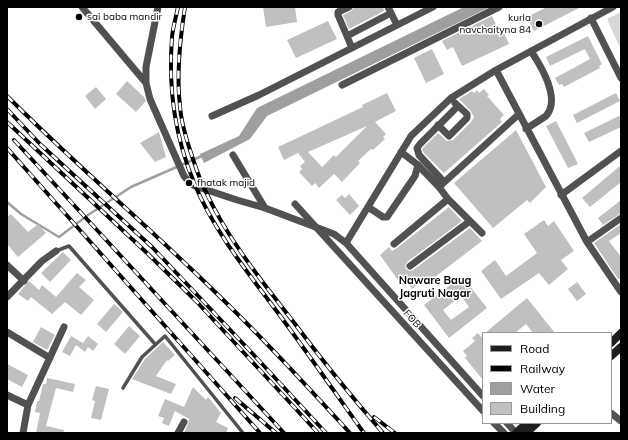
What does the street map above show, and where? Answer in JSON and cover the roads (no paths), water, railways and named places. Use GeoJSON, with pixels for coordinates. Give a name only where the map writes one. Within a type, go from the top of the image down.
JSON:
{"type":"FeatureCollection","features":[{"type":"Feature","properties":{"kind":"main road"},"geometry":{"type":"LineString","coordinates":[[612,342],[621,333]]}},
{"type":"Feature","properties":{"kind":"main road"},"geometry":{"type":"LineString","coordinates":[[612,355],[621,346]]}},
{"type":"Feature","properties":{"kind":"main road"},"geometry":{"type":"LineString","coordinates":[[516,433],[526,424]]}},
{"type":"Feature","properties":{"kind":"main road"},"geometry":{"type":"LineString","coordinates":[[526,433],[536,424]]}},
{"type":"Feature","properties":{"kind":"street"},"geometry":{"type":"LineString","coordinates":[[82,7],[146,83]]}},
{"type":"Feature","properties":{"kind":"street"},"geometry":{"type":"LineString","coordinates":[[158,7],[146,67],[146,83],[150,99],[184,176],[195,186],[265,208],[334,234],[346,243],[482,395]]}},
{"type":"Feature","properties":{"kind":"street"},"geometry":{"type":"LineString","coordinates":[[349,7],[338,13],[352,48]]}},
{"type":"Feature","properties":{"kind":"street"},"geometry":{"type":"LineString","coordinates":[[212,116],[260,95],[433,7]]}},
{"type":"Feature","properties":{"kind":"street"},"geometry":{"type":"LineString","coordinates":[[342,85],[499,7]]}},
{"type":"Feature","properties":{"kind":"street"},"geometry":{"type":"LineString","coordinates":[[346,243],[411,136],[451,98],[496,70],[613,7]]}},
{"type":"Feature","properties":{"kind":"street"},"geometry":{"type":"LineString","coordinates":[[347,36],[370,24],[390,10],[397,25]]}},
{"type":"Feature","properties":{"kind":"street"},"geometry":{"type":"LineString","coordinates":[[591,18],[621,78]]}},
{"type":"Feature","properties":{"kind":"street"},"geometry":{"type":"LineString","coordinates":[[370,24],[376,36]]}},
{"type":"Feature","properties":{"kind":"street"},"geometry":{"type":"LineString","coordinates":[[526,129],[549,114],[552,102],[544,72],[531,51]]}},
{"type":"Feature","properties":{"kind":"street"},"geometry":{"type":"LineString","coordinates":[[496,70],[587,242],[621,292]]}},
{"type":"Feature","properties":{"kind":"street"},"geometry":{"type":"LineString","coordinates":[[438,125],[448,136],[451,135],[467,116],[467,114],[451,98]]}},
{"type":"Feature","properties":{"kind":"street"},"geometry":{"type":"LineString","coordinates":[[458,106],[420,144],[417,151],[442,185],[448,199],[482,233]]}},
{"type":"Feature","properties":{"kind":"street"},"geometry":{"type":"LineString","coordinates":[[442,185],[519,114]]}},
{"type":"Feature","properties":{"kind":"street"},"geometry":{"type":"LineString","coordinates":[[561,195],[621,151]]}},
{"type":"Feature","properties":{"kind":"street"},"geometry":{"type":"LineString","coordinates":[[401,152],[418,164],[442,185]]}},
{"type":"Feature","properties":{"kind":"street"},"geometry":{"type":"LineString","coordinates":[[233,155],[265,208]]}},
{"type":"Feature","properties":{"kind":"street"},"geometry":{"type":"LineString","coordinates":[[368,207],[384,218],[387,217],[415,176],[418,164]]}},
{"type":"Feature","properties":{"kind":"street"},"geometry":{"type":"LineString","coordinates":[[394,244],[448,199]]}},
{"type":"Feature","properties":{"kind":"street","name":"FOB"},"geometry":{"type":"LineString","coordinates":[[295,204],[482,410]]}},
{"type":"Feature","properties":{"kind":"street"},"geometry":{"type":"LineString","coordinates":[[587,242],[621,218]]}},
{"type":"Feature","properties":{"kind":"street"},"geometry":{"type":"LineString","coordinates":[[410,266],[470,222]]}},
{"type":"Feature","properties":{"kind":"street"},"geometry":{"type":"LineString","coordinates":[[7,297],[42,261],[56,251]]}},
{"type":"Feature","properties":{"kind":"street"},"geometry":{"type":"LineString","coordinates":[[7,265],[24,281]]}},
{"type":"Feature","properties":{"kind":"street"},"geometry":{"type":"LineString","coordinates":[[23,433],[28,405],[64,327]]}},
{"type":"Feature","properties":{"kind":"street"},"geometry":{"type":"LineString","coordinates":[[7,332],[50,358]]}},
{"type":"Feature","properties":{"kind":"street"},"geometry":{"type":"LineString","coordinates":[[7,395],[28,405]]}},
{"type":"Feature","properties":{"kind":"street"},"geometry":{"type":"LineString","coordinates":[[612,414],[621,421]]}},
{"type":"Feature","properties":{"kind":"street"},"geometry":{"type":"LineString","coordinates":[[178,433],[184,422]]}},
{"type":"Feature","properties":{"kind":"street"},"geometry":{"type":"LineString","coordinates":[[495,424],[504,433]]}},
{"type":"Feature","properties":{"kind":"street"},"geometry":{"type":"LineString","coordinates":[[508,424],[516,433]]}},
{"type":"Feature","properties":{"kind":"lane"},"geometry":{"type":"LineString","coordinates":[[56,251],[69,246],[155,344]]}},
{"type":"Feature","properties":{"kind":"lane"},"geometry":{"type":"LineString","coordinates":[[123,388],[142,357],[165,336],[243,433]]}},
{"type":"Feature","properties":{"kind":"water"},"geometry":{"type":"Polygon","coordinates":[[[464,7],[490,7],[267,116],[250,139],[204,163],[200,154],[239,136],[257,108],[464,7]]]}},
{"type":"Feature","properties":{"kind":"waterway"},"geometry":{"type":"LineString","coordinates":[[7,202],[21,214],[59,237],[88,215],[131,187],[204,155]]}},
{"type":"Feature","properties":{"kind":"railway"},"geometry":{"type":"LineString","coordinates":[[178,7],[172,37],[172,93],[174,112],[182,149],[195,185],[203,203],[223,237],[364,433]]}},
{"type":"Feature","properties":{"kind":"railway"},"geometry":{"type":"LineString","coordinates":[[185,7],[180,44],[179,94],[187,142],[203,185],[223,225],[256,274],[325,363],[383,433]]}},
{"type":"Feature","properties":{"kind":"railway"},"geometry":{"type":"LineString","coordinates":[[7,96],[57,145],[230,306],[350,433]]}},
{"type":"Feature","properties":{"kind":"railway"},"geometry":{"type":"LineString","coordinates":[[7,109],[40,144],[152,247],[326,433]]}},
{"type":"Feature","properties":{"kind":"railway"},"geometry":{"type":"LineString","coordinates":[[7,122],[197,302],[318,433]]}},
{"type":"Feature","properties":{"kind":"railway"},"geometry":{"type":"LineString","coordinates":[[14,140],[284,433]]}},
{"type":"Feature","properties":{"kind":"railway"},"geometry":{"type":"LineString","coordinates":[[7,148],[260,433]]}},
{"type":"Feature","properties":{"kind":"railway"},"geometry":{"type":"LineString","coordinates":[[235,398],[276,433]]}},
{"type":"Feature","properties":{"kind":"railway"},"geometry":{"type":"LineString","coordinates":[[374,417],[395,433]]}},
{"type":"Feature","properties":{"kind":"place","name":"sai baba mandir"},"geometry":{"type":"Point","coordinates":[79,17]}},
{"type":"Feature","properties":{"kind":"place","name":"kurla navchaityna 84"},"geometry":{"type":"Point","coordinates":[539,24]}},
{"type":"Feature","properties":{"kind":"place","name":"fhatak majid"},"geometry":{"type":"Point","coordinates":[189,183]}},
{"type":"Feature","properties":{"kind":"district","name":"Naware Baug Jagruti Nagar"},"geometry":{"type":"Point","coordinates":[435,287]}}]}
